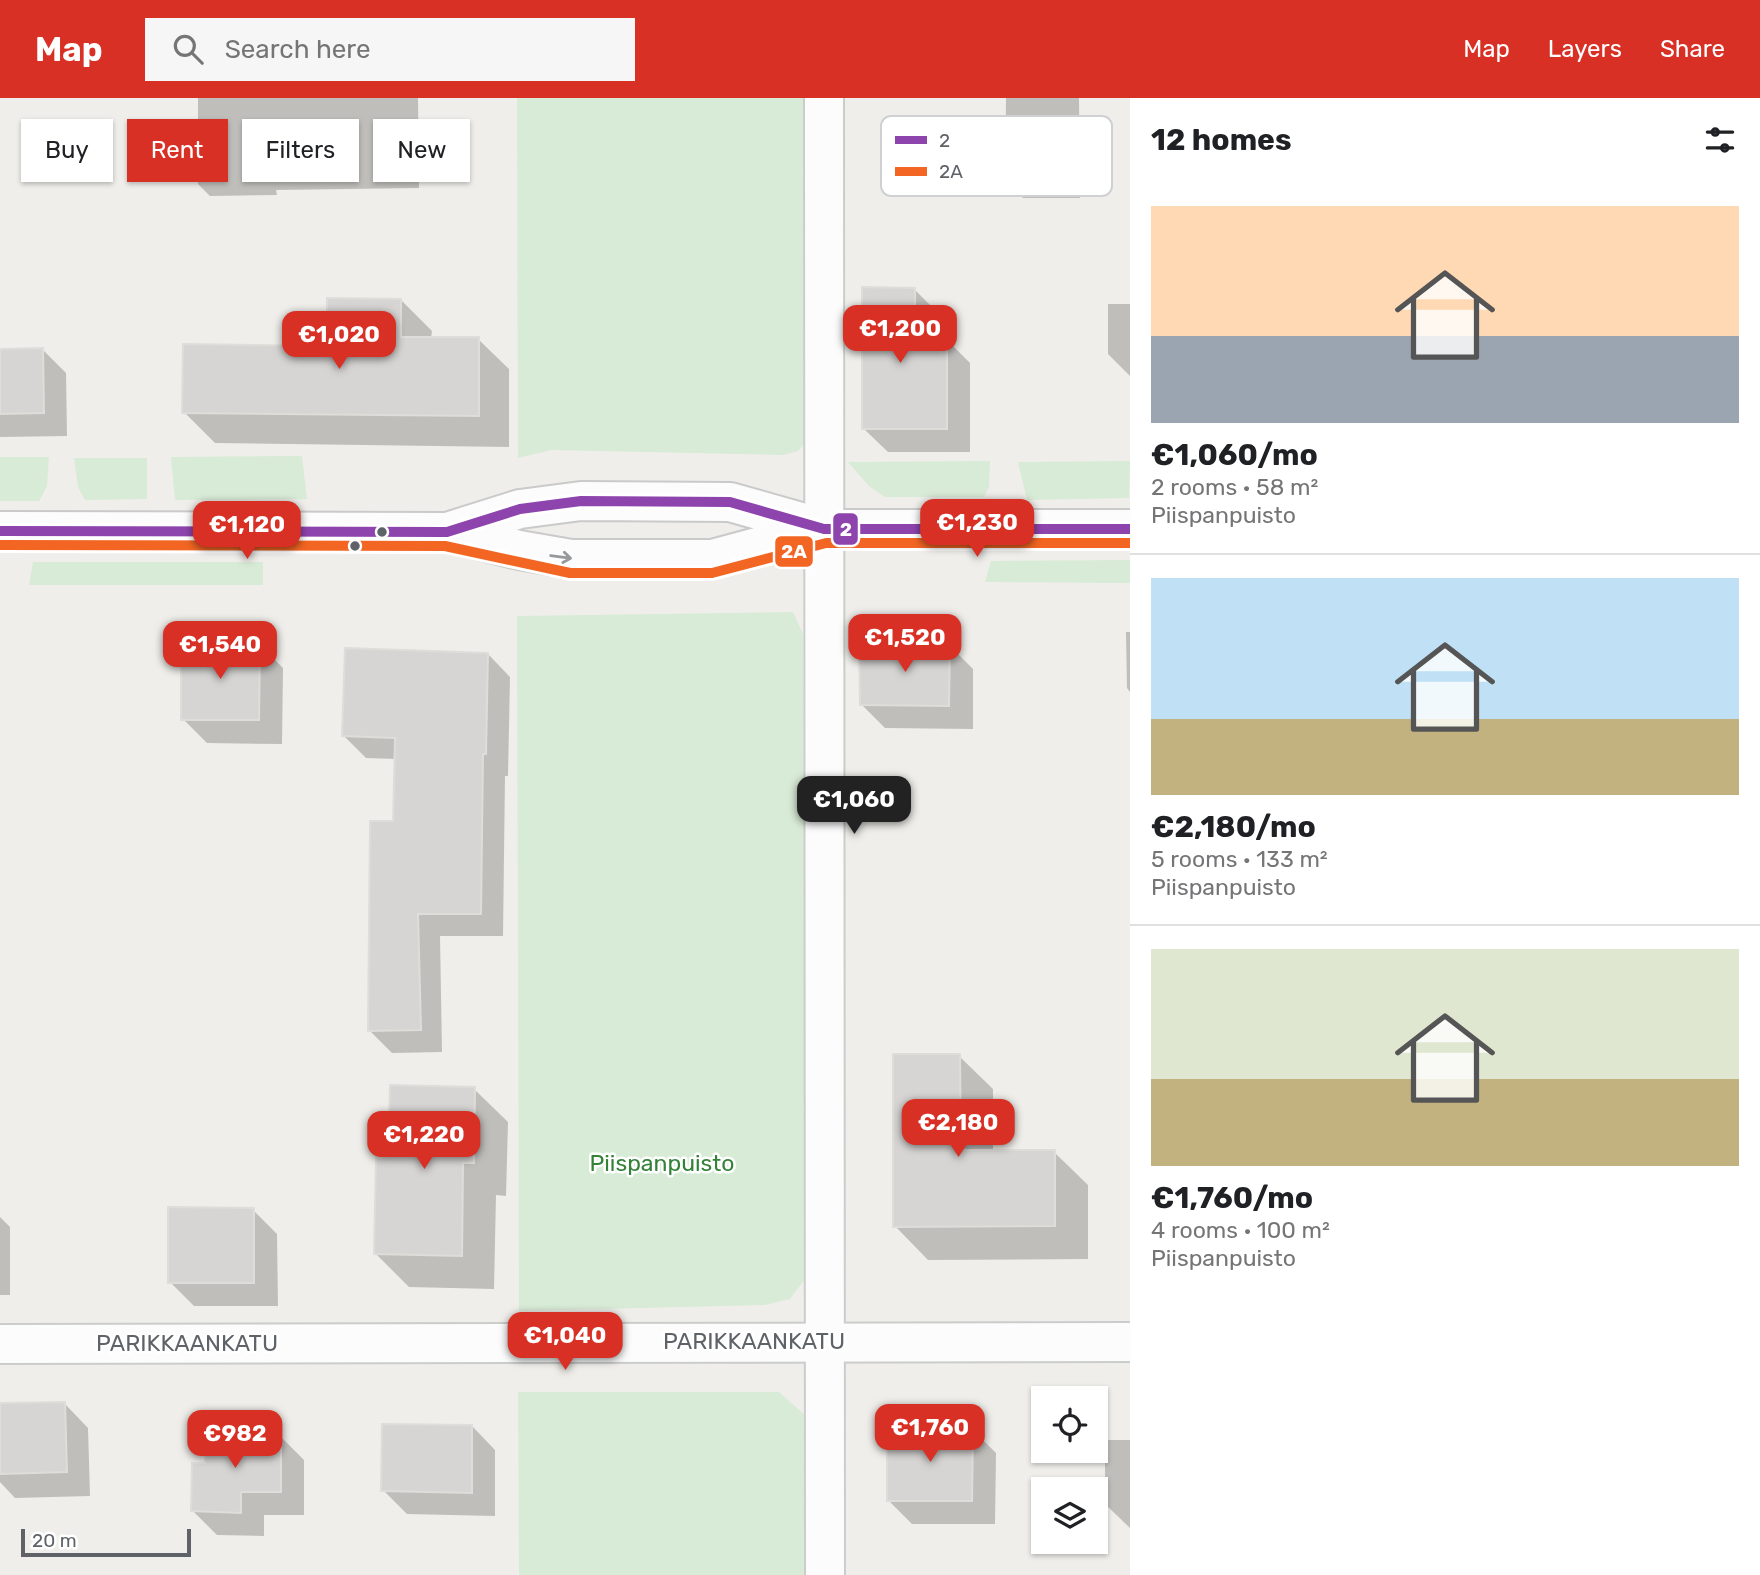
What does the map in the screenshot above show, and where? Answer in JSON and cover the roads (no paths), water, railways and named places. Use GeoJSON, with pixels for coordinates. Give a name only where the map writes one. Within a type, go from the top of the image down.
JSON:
{"type":"FeatureCollection","features":[{"type":"Feature","properties":{"kind":"street"},"geometry":{"type":"LineString","coordinates":[[824,98],[825,1575]]}},
{"type":"Feature","properties":{"kind":"street"},"geometry":{"type":"LineString","coordinates":[[447,532],[520,509],[581,501],[730,502],[824,529]]}},
{"type":"Feature","properties":{"kind":"street"},"geometry":{"type":"LineString","coordinates":[[0,531],[447,532],[519,550],[571,558],[712,559],[824,529],[1130,529]]}},
{"type":"Feature","properties":{"kind":"street","name":"PARIKKAANKATU"},"geometry":{"type":"LineString","coordinates":[[0,1344],[1130,1342]]}},
{"type":"Feature","properties":{"kind":"park label","name":"Piispanpuisto"},"geometry":{"type":"Point","coordinates":[662,1163]}}]}
